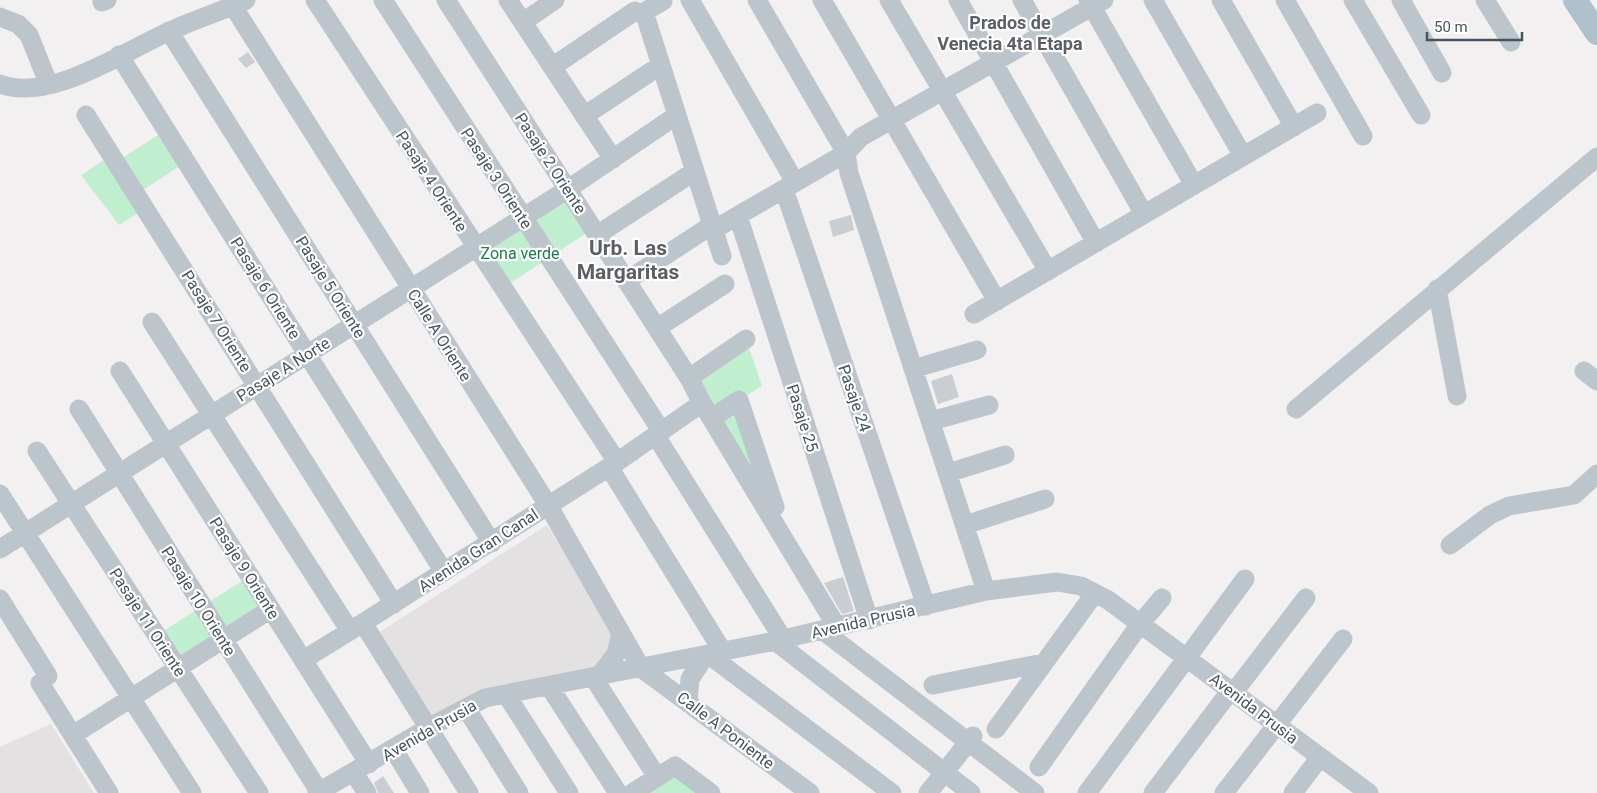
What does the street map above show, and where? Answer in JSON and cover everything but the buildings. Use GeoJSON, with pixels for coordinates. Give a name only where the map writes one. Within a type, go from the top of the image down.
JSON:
{"type":"FeatureCollection","features":[{"type":"Feature","properties":{"kind":"main road"},"geometry":{"type":"LineString","coordinates":[[1575,0],[1597,33]]}},
{"type":"Feature","properties":{"kind":"street","name":"Pasaje 4 Oriente"},"geometry":{"type":"LineString","coordinates":[[315,0],[613,464],[712,654]]}},
{"type":"Feature","properties":{"kind":"street","name":"Pasaje 3 Oriente"},"geometry":{"type":"LineString","coordinates":[[382,0],[659,434],[779,640]]}},
{"type":"Feature","properties":{"kind":"street","name":"Pasaje 2 Oriente"},"geometry":{"type":"LineString","coordinates":[[446,0],[690,378],[703,410],[786,541],[830,628]]}},
{"type":"Feature","properties":{"kind":"street"},"geometry":{"type":"LineString","coordinates":[[508,0],[613,159]]}},
{"type":"Feature","properties":{"kind":"street"},"geometry":{"type":"LineString","coordinates":[[522,22],[555,0]]}},
{"type":"Feature","properties":{"kind":"street","name":"Pasaje 24"},"geometry":{"type":"LineString","coordinates":[[690,0],[790,186],[926,606]]}},
{"type":"Feature","properties":{"kind":"street"},"geometry":{"type":"LineString","coordinates":[[757,0],[846,153],[849,174],[986,591]]}},
{"type":"Feature","properties":{"kind":"street"},"geometry":{"type":"LineString","coordinates":[[822,0],[997,301]]}},
{"type":"Feature","properties":{"kind":"street"},"geometry":{"type":"LineString","coordinates":[[889,0],[1048,270]]}},
{"type":"Feature","properties":{"kind":"street"},"geometry":{"type":"LineString","coordinates":[[958,0],[1096,242]]}},
{"type":"Feature","properties":{"kind":"street"},"geometry":{"type":"LineString","coordinates":[[1022,0],[1144,214]]}},
{"type":"Feature","properties":{"kind":"street"},"geometry":{"type":"LineString","coordinates":[[1153,0],[1244,156]]}},
{"type":"Feature","properties":{"kind":"street"},"geometry":{"type":"LineString","coordinates":[[1222,0],[1294,127]]}},
{"type":"Feature","properties":{"kind":"street"},"geometry":{"type":"LineString","coordinates":[[1284,0],[1363,136]]}},
{"type":"Feature","properties":{"kind":"street"},"geometry":{"type":"LineString","coordinates":[[1353,0],[1421,115]]}},
{"type":"Feature","properties":{"kind":"street"},"geometry":{"type":"LineString","coordinates":[[1401,0],[1442,73]]}},
{"type":"Feature","properties":{"kind":"street"},"geometry":{"type":"LineString","coordinates":[[1484,0],[1511,42]]}},
{"type":"Feature","properties":{"kind":"street"},"geometry":{"type":"LineString","coordinates":[[663,1],[644,12],[695,171],[716,226],[722,256]]}},
{"type":"Feature","properties":{"kind":"street"},"geometry":{"type":"LineString","coordinates":[[626,281],[716,226],[738,216],[846,153],[861,137],[1042,35],[1094,2],[1194,185]]}},
{"type":"Feature","properties":{"kind":"street"},"geometry":{"type":"LineString","coordinates":[[0,84],[19,89],[49,85],[88,70],[169,31],[240,3]]}},
{"type":"Feature","properties":{"kind":"street","name":"Calle A Oriente"},"geometry":{"type":"LineString","coordinates":[[240,3],[411,288],[548,505],[641,668]]}},
{"type":"Feature","properties":{"kind":"street"},"geometry":{"type":"LineString","coordinates":[[552,67],[635,11]]}},
{"type":"Feature","properties":{"kind":"street"},"geometry":{"type":"LineString","coordinates":[[0,17],[18,24],[29,35],[49,85]]}},
{"type":"Feature","properties":{"kind":"street","name":"Pasaje 5 Oriente"},"geometry":{"type":"LineString","coordinates":[[169,31],[492,543]]}},
{"type":"Feature","properties":{"kind":"street","name":"Pasaje 6 Oriente"},"geometry":{"type":"LineString","coordinates":[[119,55],[444,572]]}},
{"type":"Feature","properties":{"kind":"street"},"geometry":{"type":"LineString","coordinates":[[584,116],[661,65]]}},
{"type":"Feature","properties":{"kind":"street"},"geometry":{"type":"LineString","coordinates":[[974,314],[1317,113]]}},
{"type":"Feature","properties":{"kind":"street","name":"Pasaje 7 Oriente"},"geometry":{"type":"LineString","coordinates":[[86,115],[394,604]]}},
{"type":"Feature","properties":{"kind":"street","name":"Pasaje A Norte"},"geometry":{"type":"LineString","coordinates":[[0,549],[568,189],[677,115]]}},
{"type":"Feature","properties":{"kind":"street"},"geometry":{"type":"LineString","coordinates":[[1296,409],[1597,157]]}},
{"type":"Feature","properties":{"kind":"street"},"geometry":{"type":"LineString","coordinates":[[597,235],[695,171]]}},
{"type":"Feature","properties":{"kind":"street","name":"Pasaje 25"},"geometry":{"type":"LineString","coordinates":[[738,216],[868,620]]}},
{"type":"Feature","properties":{"kind":"street"},"geometry":{"type":"LineString","coordinates":[[657,328],[725,284]]}},
{"type":"Feature","properties":{"kind":"street"},"geometry":{"type":"LineString","coordinates":[[1437,289],[1457,396]]}},
{"type":"Feature","properties":{"kind":"street"},"geometry":{"type":"LineString","coordinates":[[152,322],[210,415],[428,728],[469,793]]}},
{"type":"Feature","properties":{"kind":"street"},"geometry":{"type":"LineString","coordinates":[[690,378],[746,339]]}},
{"type":"Feature","properties":{"kind":"street"},"geometry":{"type":"LineString","coordinates":[[914,369],[977,350]]}},
{"type":"Feature","properties":{"kind":"street","name":"Pasaje 9 Oriente"},"geometry":{"type":"LineString","coordinates":[[120,371],[303,660],[361,769],[367,793]]}},
{"type":"Feature","properties":{"kind":"street","name":"Avenida Gran Canal"},"geometry":{"type":"LineString","coordinates":[[303,660],[492,543],[659,434],[703,410],[739,400],[786,541]]}},
{"type":"Feature","properties":{"kind":"street"},"geometry":{"type":"LineString","coordinates":[[930,421],[989,405]]}},
{"type":"Feature","properties":{"kind":"street","name":"Pasaje 10 Oriente"},"geometry":{"type":"LineString","coordinates":[[79,409],[319,793]]}},
{"type":"Feature","properties":{"kind":"street","name":"Pasaje 11 Oriente"},"geometry":{"type":"LineString","coordinates":[[37,451],[259,793]]}},
{"type":"Feature","properties":{"kind":"street"},"geometry":{"type":"LineString","coordinates":[[948,473],[1005,455]]}},
{"type":"Feature","properties":{"kind":"street"},"geometry":{"type":"LineString","coordinates":[[1450,545],[1490,515],[1509,506],[1574,495],[1597,474]]}},
{"type":"Feature","properties":{"kind":"street"},"geometry":{"type":"LineString","coordinates":[[0,494],[192,793]]}},
{"type":"Feature","properties":{"kind":"street"},"geometry":{"type":"LineString","coordinates":[[965,525],[1046,499]]}},
{"type":"Feature","properties":{"kind":"street"},"geometry":{"type":"LineString","coordinates":[[1087,793],[1245,580]]}},
{"type":"Feature","properties":{"kind":"street","name":"Avenida Prusia"},"geometry":{"type":"LineString","coordinates":[[319,793],[428,728],[485,698],[779,640],[986,591],[1057,582],[1081,586],[1140,624],[1320,756],[1364,791]]}},
{"type":"Feature","properties":{"kind":"street"},"geometry":{"type":"LineString","coordinates":[[996,728],[1094,593]]}},
{"type":"Feature","properties":{"kind":"street"},"geometry":{"type":"LineString","coordinates":[[1039,767],[1140,624],[1162,598]]}},
{"type":"Feature","properties":{"kind":"street"},"geometry":{"type":"LineString","coordinates":[[1153,793],[1306,598]]}},
{"type":"Feature","properties":{"kind":"street"},"geometry":{"type":"LineString","coordinates":[[0,599],[73,735],[109,793]]}},
{"type":"Feature","properties":{"kind":"street"},"geometry":{"type":"LineString","coordinates":[[73,735],[271,609]]}},
{"type":"Feature","properties":{"kind":"street"},"geometry":{"type":"LineString","coordinates":[[830,628],[971,739],[1035,793]]}},
{"type":"Feature","properties":{"kind":"street"},"geometry":{"type":"LineString","coordinates":[[621,633],[616,654],[596,677],[657,777]]}},
{"type":"Feature","properties":{"kind":"street"},"geometry":{"type":"LineString","coordinates":[[1224,793],[1343,639]]}},
{"type":"Feature","properties":{"kind":"street"},"geometry":{"type":"LineString","coordinates":[[779,640],[971,793]]}},
{"type":"Feature","properties":{"kind":"street"},"geometry":{"type":"LineString","coordinates":[[688,703],[690,679],[712,654],[892,793]]}},
{"type":"Feature","properties":{"kind":"street"},"geometry":{"type":"LineString","coordinates":[[933,685],[1043,663]]}},
{"type":"Feature","properties":{"kind":"street","name":"Calle A Poniente"},"geometry":{"type":"LineString","coordinates":[[641,668],[810,793]]}},
{"type":"Feature","properties":{"kind":"street"},"geometry":{"type":"LineString","coordinates":[[549,686],[618,793]]}},
{"type":"Feature","properties":{"kind":"street"},"geometry":{"type":"LineString","coordinates":[[506,694],[569,793]]}},
{"type":"Feature","properties":{"kind":"street"},"geometry":{"type":"LineString","coordinates":[[466,708],[519,793]]}},
{"type":"Feature","properties":{"kind":"street"},"geometry":{"type":"LineString","coordinates":[[928,793],[971,739]]}},
{"type":"Feature","properties":{"kind":"street"},"geometry":{"type":"LineString","coordinates":[[394,750],[420,793]]}},
{"type":"Feature","properties":{"kind":"street"},"geometry":{"type":"LineString","coordinates":[[1293,793],[1320,756]]}},
{"type":"Feature","properties":{"kind":"street"},"geometry":{"type":"LineString","coordinates":[[632,793],[675,766],[711,793]]}},
{"type":"Feature","properties":{"kind":"shaded area"},"geometry":{"type":"Polygon","coordinates":[[[547,525],[611,624],[616,641],[601,669],[430,719],[378,633],[547,525]]]}},
{"type":"Feature","properties":{"kind":"shaded area"},"geometry":{"type":"Polygon","coordinates":[[[51,724],[94,793],[0,793],[0,747],[51,724]]]}},
{"type":"Feature","properties":{"kind":"green space"},"geometry":{"type":"Polygon","coordinates":[[[166,130],[186,162],[137,194],[146,208],[119,225],[81,175],[112,155],[116,162],[166,130]]]}},
{"type":"Feature","properties":{"kind":"green space","name":"Zona verde"},"geometry":{"type":"Polygon","coordinates":[[[572,196],[593,229],[501,289],[480,255],[572,196]]]}},
{"type":"Feature","properties":{"kind":"green space"},"geometry":{"type":"Polygon","coordinates":[[[746,339],[762,386],[739,400],[786,541],[689,378],[746,339]]]}},
{"type":"Feature","properties":{"kind":"green space"},"geometry":{"type":"Polygon","coordinates":[[[250,576],[271,609],[178,668],[157,635],[250,576]]]}},
{"type":"Feature","properties":{"kind":"green space"},"geometry":{"type":"Polygon","coordinates":[[[675,766],[711,793],[632,793],[675,766]]]}},
{"type":"Feature","properties":{"kind":"district","name":"Prados de Venecia 4ta Etapa"},"geometry":{"type":"Point","coordinates":[1010,33]}},
{"type":"Feature","properties":{"kind":"district","name":"Urb. Las Margaritas"},"geometry":{"type":"Point","coordinates":[628,260]}}]}
